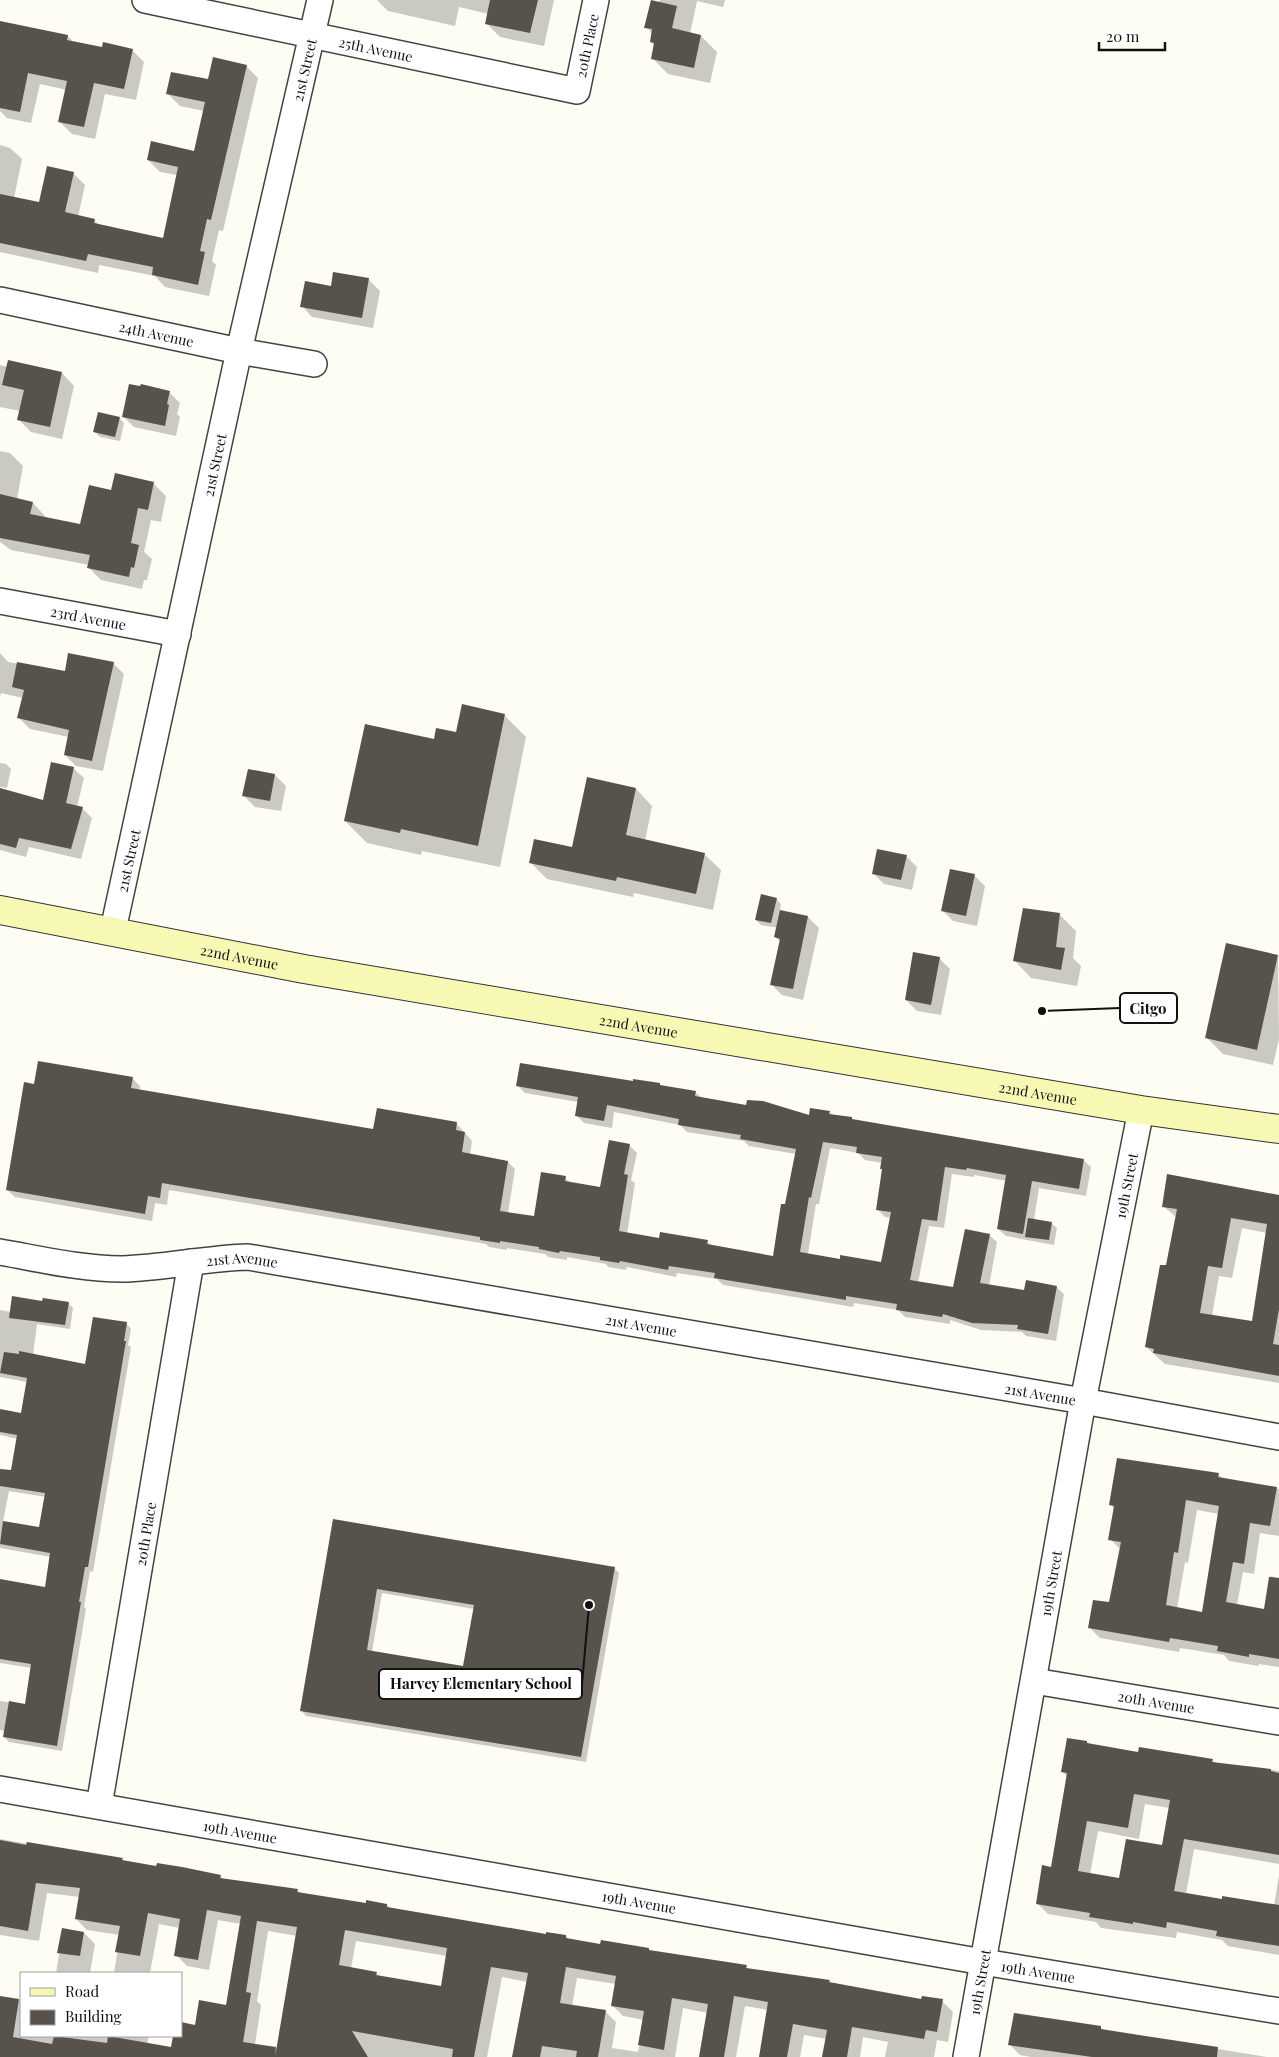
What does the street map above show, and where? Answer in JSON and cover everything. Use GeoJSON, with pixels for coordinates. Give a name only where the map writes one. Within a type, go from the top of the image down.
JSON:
{"type":"FeatureCollection","features":[{"type":"Feature","properties":{"kind":"street","name":"25th Avenue"},"geometry":{"type":"LineString","coordinates":[[145,0],[577,91]]}},
{"type":"Feature","properties":{"kind":"street","name":"21st Street"},"geometry":{"type":"LineString","coordinates":[[113,930],[239,350],[320,0]]}},
{"type":"Feature","properties":{"kind":"street","name":"20th Place"},"geometry":{"type":"LineString","coordinates":[[577,91],[596,0]]}},
{"type":"Feature","properties":{"kind":"street","name":"24th Avenue"},"geometry":{"type":"LineString","coordinates":[[0,300],[314,364]]}},
{"type":"Feature","properties":{"kind":"street","name":"23rd Avenue"},"geometry":{"type":"LineString","coordinates":[[0,601],[178,634]]}},
{"type":"Feature","properties":{"kind":"street","name":"22nd Avenue"},"geometry":{"type":"LineString","coordinates":[[0,910],[113,930],[304,969],[1141,1110],[1279,1129]]}},
{"type":"Feature","properties":{"kind":"street","name":"19th Street"},"geometry":{"type":"LineString","coordinates":[[966,2057],[1083,1401],[1141,1110]]}},
{"type":"Feature","properties":{"kind":"street","name":"21st Avenue"},"geometry":{"type":"LineString","coordinates":[[0,1252],[83,1266],[119,1269],[248,1257],[1083,1401],[1279,1437]]}},
{"type":"Feature","properties":{"kind":"street","name":"20th Place"},"geometry":{"type":"LineString","coordinates":[[99,1806],[191,1262]]}},
{"type":"Feature","properties":{"kind":"street","name":"20th Avenue"},"geometry":{"type":"LineString","coordinates":[[1034,1681],[1279,1722]]}},
{"type":"Feature","properties":{"kind":"street","name":"19th Avenue"},"geometry":{"type":"LineString","coordinates":[[0,1789],[984,1962],[1279,2011]]}},
{"type":"Feature","properties":{"kind":"building"},"geometry":{"type":"Polygon","coordinates":[[[490,0],[538,0],[530,33],[485,24],[490,0]]]}},
{"type":"Feature","properties":{"kind":"building"},"geometry":{"type":"Polygon","coordinates":[[[651,0],[677,6],[672,28],[701,35],[694,68],[651,59],[654,43],[650,42],[652,29],[644,28],[651,0]]]}},
{"type":"Feature","properties":{"kind":"building"},"geometry":{"type":"Polygon","coordinates":[[[0,21],[68,35],[67,40],[102,47],[103,42],[133,49],[124,89],[94,83],[84,127],[58,122],[67,81],[28,73],[20,112],[0,108],[0,21]]]}},
{"type":"Feature","properties":{"kind":"building"},"geometry":{"type":"Polygon","coordinates":[[[213,57],[247,65],[211,220],[207,219],[200,251],[205,252],[198,285],[152,275],[153,267],[88,254],[86,261],[0,243],[0,194],[39,202],[47,166],[74,172],[65,212],[95,219],[94,223],[163,238],[178,167],[147,160],[151,141],[194,151],[205,102],[166,94],[171,72],[208,79],[213,57]]]}},
{"type":"Feature","properties":{"kind":"building"},"geometry":{"type":"Polygon","coordinates":[[[333,272],[369,278],[362,318],[300,307],[305,281],[331,286],[333,272]]]}},
{"type":"Feature","properties":{"kind":"building"},"geometry":{"type":"Polygon","coordinates":[[[8,360],[62,372],[50,427],[17,420],[24,390],[2,385],[8,360]]]}},
{"type":"Feature","properties":{"kind":"building"},"geometry":{"type":"Polygon","coordinates":[[[129,384],[140,386],[141,384],[170,391],[165,426],[122,417],[129,384]]]}},
{"type":"Feature","properties":{"kind":"building"},"geometry":{"type":"Polygon","coordinates":[[[98,412],[120,417],[115,437],[93,432],[98,412]]]}},
{"type":"Feature","properties":{"kind":"building"},"geometry":{"type":"Polygon","coordinates":[[[115,473],[154,482],[148,510],[138,508],[131,543],[139,545],[134,568],[131,567],[129,577],[87,568],[90,555],[0,538],[0,494],[33,502],[30,514],[80,524],[89,485],[111,490],[115,473]]]}},
{"type":"Feature","properties":{"kind":"building"},"geometry":{"type":"Polygon","coordinates":[[[68,653],[114,662],[92,761],[64,755],[69,730],[17,718],[24,690],[12,687],[17,662],[65,671],[68,653]]]}},
{"type":"Feature","properties":{"kind":"building"},"geometry":{"type":"Polygon","coordinates":[[[462,704],[505,714],[478,846],[401,829],[400,833],[344,821],[365,724],[434,739],[436,728],[456,732],[462,704]]]}},
{"type":"Feature","properties":{"kind":"building"},"geometry":{"type":"Polygon","coordinates":[[[51,762],[74,767],[66,803],[83,807],[71,849],[19,838],[16,848],[0,844],[0,788],[43,800],[51,762]]]}},
{"type":"Feature","properties":{"kind":"building"},"geometry":{"type":"Polygon","coordinates":[[[248,769],[275,774],[270,801],[242,796],[248,769]]]}},
{"type":"Feature","properties":{"kind":"building"},"geometry":{"type":"Polygon","coordinates":[[[587,777],[636,788],[626,835],[705,853],[696,894],[617,877],[616,881],[529,863],[534,839],[572,847],[587,777]]]}},
{"type":"Feature","properties":{"kind":"building"},"geometry":{"type":"Polygon","coordinates":[[[877,849],[907,855],[901,880],[872,874],[877,849]]]}},
{"type":"Feature","properties":{"kind":"building"},"geometry":{"type":"Polygon","coordinates":[[[950,869],[975,874],[966,916],[941,911],[950,869]]]}},
{"type":"Feature","properties":{"kind":"building"},"geometry":{"type":"Polygon","coordinates":[[[761,894],[777,898],[771,923],[755,920],[761,894]]]}},
{"type":"Feature","properties":{"kind":"building"},"geometry":{"type":"Polygon","coordinates":[[[1023,908],[1060,913],[1056,947],[1065,948],[1061,970],[1013,961],[1023,908]]]}},
{"type":"Feature","properties":{"kind":"building"},"geometry":{"type":"Polygon","coordinates":[[[780,910],[808,916],[793,989],[770,985],[780,939],[774,937],[780,910]]]}},
{"type":"Feature","properties":{"kind":"building"},"geometry":{"type":"Polygon","coordinates":[[[1226,943],[1278,955],[1257,1050],[1205,1038],[1226,943]]]}},
{"type":"Feature","properties":{"kind":"building"},"geometry":{"type":"Polygon","coordinates":[[[913,952],[940,957],[931,1005],[905,1000],[913,952]]]}},
{"type":"Feature","properties":{"kind":"building"},"geometry":{"type":"Polygon","coordinates":[[[38,1061],[133,1077],[131,1088],[373,1129],[377,1108],[457,1122],[456,1130],[465,1132],[462,1152],[508,1161],[500,1211],[534,1216],[541,1172],[566,1176],[565,1181],[600,1187],[609,1140],[630,1144],[624,1174],[628,1175],[619,1231],[659,1238],[660,1232],[708,1240],[707,1244],[773,1256],[781,1204],[785,1204],[796,1149],[740,1139],[741,1135],[678,1125],[679,1119],[607,1105],[604,1121],[575,1116],[578,1097],[516,1086],[520,1063],[633,1081],[633,1079],[660,1083],[660,1085],[696,1091],[695,1096],[746,1105],[747,1100],[763,1101],[809,1115],[810,1108],[830,1111],[829,1114],[852,1117],[852,1119],[1084,1159],[1079,1189],[1032,1181],[1023,1234],[997,1229],[1006,1175],[967,1168],[966,1170],[945,1167],[937,1221],[922,1219],[910,1280],[953,1287],[965,1229],[990,1234],[980,1283],[1024,1290],[1026,1280],[1057,1286],[1048,1334],[1017,1329],[1018,1325],[972,1323],[943,1314],[942,1317],[896,1310],[897,1304],[846,1296],[846,1300],[714,1278],[715,1273],[669,1266],[668,1270],[620,1261],[619,1263],[600,1260],[600,1257],[560,1251],[559,1253],[539,1249],[539,1247],[500,1241],[500,1243],[480,1240],[480,1237],[162,1183],[160,1198],[148,1196],[145,1214],[6,1190],[24,1082],[34,1084],[38,1061]],[[823,1142],[811,1198],[809,1197],[800,1252],[840,1259],[840,1255],[881,1262],[891,1212],[876,1210],[882,1157],[856,1153],[857,1147],[823,1142]]]}},
{"type":"Feature","properties":{"kind":"building"},"geometry":{"type":"Polygon","coordinates":[[[1167,1174],[1279,1195],[1279,1309],[1273,1344],[1279,1345],[1279,1376],[1153,1353],[1154,1349],[1145,1347],[1160,1265],[1166,1265],[1177,1209],[1162,1207],[1167,1174]],[[1231,1218],[1222,1268],[1208,1266],[1200,1313],[1252,1321],[1267,1224],[1231,1218]]]}},
{"type":"Feature","properties":{"kind":"building"},"geometry":{"type":"Polygon","coordinates":[[[1028,1218],[1052,1222],[1049,1240],[1025,1237],[1028,1218]]]}},
{"type":"Feature","properties":{"kind":"building"},"geometry":{"type":"Polygon","coordinates":[[[12,1296],[42,1301],[43,1298],[69,1302],[65,1325],[9,1318],[12,1296]]]}},
{"type":"Feature","properties":{"kind":"building"},"geometry":{"type":"Polygon","coordinates":[[[93,1317],[127,1322],[124,1341],[126,1341],[88,1567],[85,1567],[79,1602],[81,1602],[57,1746],[3,1737],[9,1701],[25,1704],[31,1664],[0,1659],[0,1579],[45,1587],[50,1553],[0,1544],[3,1521],[39,1527],[45,1493],[0,1486],[0,1469],[11,1470],[17,1435],[0,1432],[0,1409],[21,1413],[27,1378],[0,1373],[4,1352],[19,1354],[19,1351],[85,1364],[93,1317]]]}},
{"type":"Feature","properties":{"kind":"building"},"geometry":{"type":"Polygon","coordinates":[[[1117,1458],[1219,1473],[1218,1477],[1277,1487],[1270,1526],[1250,1523],[1244,1564],[1233,1562],[1226,1602],[1264,1609],[1269,1577],[1279,1578],[1279,1659],[1249,1654],[1249,1657],[1217,1651],[1218,1646],[1170,1638],[1169,1642],[1088,1628],[1093,1600],[1109,1602],[1121,1542],[1108,1540],[1114,1506],[1109,1505],[1117,1458]],[[1186,1500],[1178,1553],[1174,1552],[1166,1605],[1202,1612],[1219,1506],[1186,1500]]]}},
{"type":"Feature","properties":{"kind":"building"},"geometry":{"type":"Polygon","coordinates":[[[333,1519],[615,1567],[581,1757],[300,1711],[333,1519]],[[377,1589],[367,1650],[463,1666],[474,1605],[377,1589]]]}},
{"type":"Feature","properties":{"kind":"building"},"geometry":{"type":"Polygon","coordinates":[[[1067,1738],[1138,1752],[1139,1747],[1213,1759],[1212,1762],[1271,1769],[1271,1771],[1279,1773],[1279,1855],[1184,1839],[1174,1891],[1222,1899],[1222,1896],[1279,1905],[1279,1946],[1216,1936],[1217,1931],[1167,1922],[1166,1928],[1133,1922],[1133,1924],[1089,1917],[1090,1913],[1036,1904],[1042,1865],[1051,1867],[1067,1773],[1061,1772],[1067,1738]],[[1134,1794],[1128,1828],[1087,1821],[1078,1871],[1119,1878],[1126,1839],[1162,1845],[1170,1800],[1134,1794]]]}},
{"type":"Feature","properties":{"kind":"building"},"geometry":{"type":"Polygon","coordinates":[[[0,1840],[26,1845],[27,1842],[123,1858],[122,1860],[156,1866],[157,1863],[182,1867],[221,1875],[220,1878],[298,1889],[297,1892],[366,1903],[366,1900],[387,1904],[387,1907],[546,1934],[546,1932],[566,1935],[566,1938],[600,1944],[601,1940],[649,1948],[649,1950],[747,1965],[746,1968],[830,1980],[829,1982],[921,1999],[922,1996],[943,1999],[937,2032],[926,2030],[924,2039],[852,2027],[847,2057],[822,2057],[827,2030],[793,2024],[787,2057],[759,2057],[768,2002],[734,1996],[724,2057],[699,2057],[708,2004],[672,1998],[664,2050],[638,2045],[644,2011],[611,2006],[616,1976],[566,1967],[560,2003],[606,2010],[598,2057],[576,2057],[577,2051],[542,2046],[540,2057],[512,2057],[528,1973],[491,1967],[474,2057],[452,2057],[453,2049],[352,2031],[368,2057],[275,2057],[0,2057],[0,1996],[19,1999],[13,2037],[52,2044],[54,2037],[107,2043],[108,2037],[114,2037],[171,2047],[173,2037],[182,2037],[182,2022],[195,2025],[199,2000],[226,2005],[241,1916],[207,1910],[198,1960],[174,1956],[180,1919],[148,1913],[140,1956],[115,1952],[120,1926],[75,1919],[80,1888],[36,1883],[28,1931],[0,1926],[0,1840]],[[257,1921],[246,1992],[251,1993],[243,2042],[276,2047],[275,2057],[297,1927],[257,1921]],[[345,1930],[339,1965],[377,1972],[376,1975],[441,1986],[447,1948],[345,1930]]]}},
{"type":"Feature","properties":{"kind":"building"},"geometry":{"type":"Polygon","coordinates":[[[62,1928],[84,1932],[80,1956],[57,1953],[62,1928]]]}},
{"type":"Feature","properties":{"kind":"building"},"geometry":{"type":"Polygon","coordinates":[[[1014,2013],[1218,2047],[1217,2057],[1092,2057],[1008,2045],[1014,2013]]]}},
{"type":"Feature","properties":{"kind":"place","name":"Citgo"},"geometry":{"type":"Point","coordinates":[1042,1011]}},
{"type":"Feature","properties":{"kind":"place","name":"Harvey Elementary School"},"geometry":{"type":"Point","coordinates":[589,1605]}}]}
